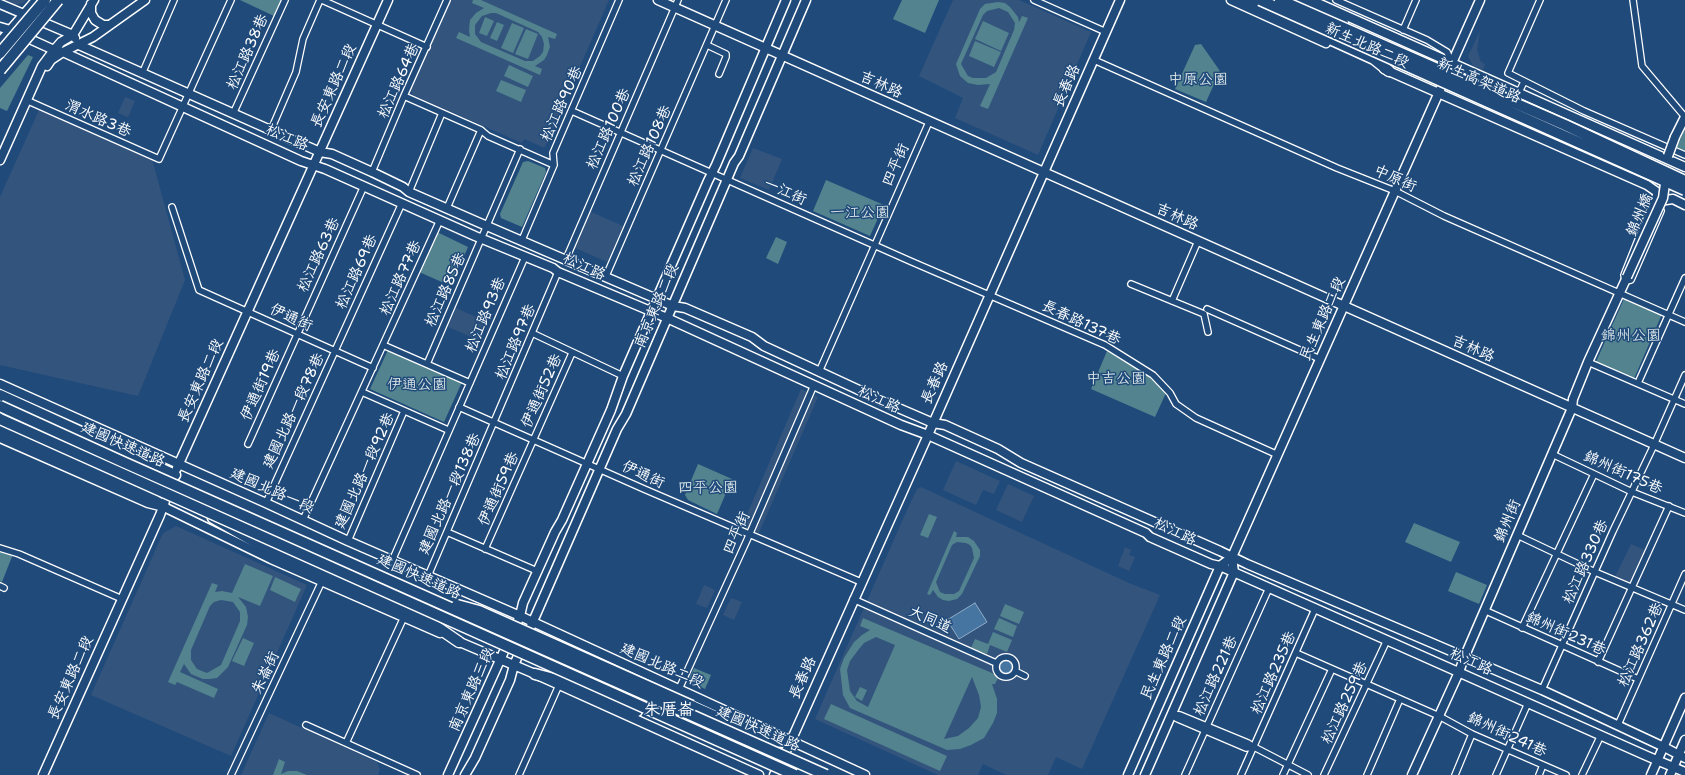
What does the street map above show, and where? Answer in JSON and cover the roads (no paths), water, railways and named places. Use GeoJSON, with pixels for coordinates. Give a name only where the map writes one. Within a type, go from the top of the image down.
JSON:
{"type":"FeatureCollection","features":[{"type":"Feature","properties":{"kind":"highway"},"geometry":{"type":"LineString","coordinates":[[0,53],[45,0]]}},
{"type":"Feature","properties":{"kind":"highway"},"geometry":{"type":"LineString","coordinates":[[0,61],[26,37],[40,20],[51,0]]}},
{"type":"Feature","properties":{"kind":"highway"},"geometry":{"type":"LineString","coordinates":[[0,70],[58,0]]}},
{"type":"Feature","properties":{"kind":"highway"},"geometry":{"type":"LineString","coordinates":[[1244,0],[1374,59],[1389,71]]}},
{"type":"Feature","properties":{"kind":"highway","name":"新生高架道路"},"geometry":{"type":"LineString","coordinates":[[1260,0],[1685,190]]}},
{"type":"Feature","properties":{"kind":"highway","name":"新生高架道路"},"geometry":{"type":"LineString","coordinates":[[1280,0],[1565,125],[1685,181]]}},
{"type":"Feature","properties":{"kind":"highway"},"geometry":{"type":"LineString","coordinates":[[1295,0],[1324,13],[1392,49]]}},
{"type":"Feature","properties":{"kind":"highway"},"geometry":{"type":"LineString","coordinates":[[0,395],[175,475]]}},
{"type":"Feature","properties":{"kind":"highway","name":"建國快速道路"},"geometry":{"type":"LineString","coordinates":[[0,406],[708,724],[826,775]]}},
{"type":"Feature","properties":{"kind":"highway","name":"建國快速道路"},"geometry":{"type":"LineString","coordinates":[[0,418],[183,502],[795,775]]}},
{"type":"Feature","properties":{"kind":"highway"},"geometry":{"type":"LineString","coordinates":[[0,430],[151,498],[161,505]]}},
{"type":"Feature","properties":{"kind":"highway"},"geometry":{"type":"LineString","coordinates":[[183,502],[262,546],[421,616],[459,642]]}},
{"type":"Feature","properties":{"kind":"highway"},"geometry":{"type":"LineString","coordinates":[[425,596],[479,611],[773,742],[791,741]]}},
{"type":"Feature","properties":{"kind":"highway"},"geometry":{"type":"LineString","coordinates":[[534,674],[577,685],[786,775]]}},
{"type":"Feature","properties":{"kind":"street"},"geometry":{"type":"LineString","coordinates":[[0,42],[36,0]]}},
{"type":"Feature","properties":{"kind":"street"},"geometry":{"type":"LineString","coordinates":[[40,20],[63,0]]}},
{"type":"Feature","properties":{"kind":"street"},"geometry":{"type":"LineString","coordinates":[[26,100],[51,60],[63,52],[93,37],[145,0]]}},
{"type":"Feature","properties":{"kind":"street"},"geometry":{"type":"LineString","coordinates":[[142,74],[174,0]]}},
{"type":"Feature","properties":{"kind":"street"},"geometry":{"type":"LineString","coordinates":[[183,106],[231,0]]}},
{"type":"Feature","properties":{"kind":"street","name":"松江路38巷"},"geometry":{"type":"LineString","coordinates":[[234,114],[285,0]]}},
{"type":"Feature","properties":{"kind":"street"},"geometry":{"type":"LineString","coordinates":[[270,130],[296,72],[303,40],[321,0],[328,1],[376,25],[426,47]]}},
{"type":"Feature","properties":{"kind":"street","name":"長安東路二段"},"geometry":{"type":"LineString","coordinates":[[43,775],[179,464],[388,0]]}},
{"type":"Feature","properties":{"kind":"street","name":"松江路64巷"},"geometry":{"type":"LineString","coordinates":[[372,172],[447,0]]}},
{"type":"Feature","properties":{"kind":"street","name":"松江路90巷"},"geometry":{"type":"LineString","coordinates":[[522,240],[554,165],[553,153],[619,0]]}},
{"type":"Feature","properties":{"kind":"street","name":"吉林路"},"geometry":{"type":"LineString","coordinates":[[658,0],[677,4],[715,26],[766,49],[1685,458]]}},
{"type":"Feature","properties":{"kind":"street","name":"松江路108巷"},"geometry":{"type":"LineString","coordinates":[[606,276],[726,0]]}},
{"type":"Feature","properties":{"kind":"street","name":"南京東路二段"},"geometry":{"type":"LineString","coordinates":[[520,616],[523,603],[588,463],[611,410],[623,376],[786,0]]}},
{"type":"Feature","properties":{"kind":"street","name":"南京東路二段"},"geometry":{"type":"LineString","coordinates":[[534,623],[806,0]]}},
{"type":"Feature","properties":{"kind":"street"},"geometry":{"type":"LineString","coordinates":[[1034,0],[1106,32]]}},
{"type":"Feature","properties":{"kind":"street","name":"長春路"},"geometry":{"type":"LineString","coordinates":[[774,775],[791,741],[853,599],[928,435],[1120,0]]}},
{"type":"Feature","properties":{"kind":"street","name":"新生北路二段"},"geometry":{"type":"LineString","coordinates":[[1231,0],[1647,184],[1657,192],[1660,197],[1666,200],[1673,199],[1685,205]]}},
{"type":"Feature","properties":{"kind":"street","name":"新生北路二段"},"geometry":{"type":"LineString","coordinates":[[1311,0],[1451,64],[1667,157],[1685,167]]}},
{"type":"Feature","properties":{"kind":"street","name":"新生北路二段"},"geometry":{"type":"LineString","coordinates":[[1336,0],[1427,40],[1447,52],[1451,64]]}},
{"type":"Feature","properties":{"kind":"street"},"geometry":{"type":"LineString","coordinates":[[1403,30],[1416,0]]}},
{"type":"Feature","properties":{"kind":"street","name":"民生東路二段"},"geometry":{"type":"LineString","coordinates":[[1128,775],[1220,566],[1232,557],[1480,0]]}},
{"type":"Feature","properties":{"kind":"street"},"geometry":{"type":"LineString","coordinates":[[1539,0],[1508,73],[1584,111],[1685,155]]}},
{"type":"Feature","properties":{"kind":"street"},"geometry":{"type":"LineString","coordinates":[[1633,0],[1642,66],[1685,117]]}},
{"type":"Feature","properties":{"kind":"street"},"geometry":{"type":"LineString","coordinates":[[93,2],[91,13],[95,20],[103,25],[108,25]]}},
{"type":"Feature","properties":{"kind":"street"},"geometry":{"type":"LineString","coordinates":[[0,160],[42,66],[62,42],[73,35],[93,2]]}},
{"type":"Feature","properties":{"kind":"street"},"geometry":{"type":"LineString","coordinates":[[0,4],[73,35],[79,45]]}},
{"type":"Feature","properties":{"kind":"street","name":"松江路100巷"},"geometry":{"type":"LineString","coordinates":[[566,259],[677,4]]}},
{"type":"Feature","properties":{"kind":"street","name":"松江路"},"geometry":{"type":"LineString","coordinates":[[0,27],[54,50],[63,52],[301,161],[314,164],[553,268],[558,272],[667,318],[910,430],[928,435],[1150,537],[1211,564],[1234,572],[1685,772]]}},
{"type":"Feature","properties":{"kind":"street"},"geometry":{"type":"LineString","coordinates":[[0,75],[26,37]]}},
{"type":"Feature","properties":{"kind":"street","name":"松江路"},"geometry":{"type":"LineString","coordinates":[[79,45],[320,152],[332,154],[403,187],[408,192],[606,276],[656,299],[673,306],[685,308],[752,337],[764,346],[819,372],[933,423],[945,425],[963,433],[998,449],[1021,463],[1232,557],[1464,658],[1473,660],[1542,690],[1664,746],[1682,756]]}},
{"type":"Feature","properties":{"kind":"street"},"geometry":{"type":"LineString","coordinates":[[707,45],[726,54],[719,74]]}},
{"type":"Feature","properties":{"kind":"street","name":"中原街"},"geometry":{"type":"LineString","coordinates":[[1094,60],[1337,168],[1395,191],[1444,216],[1685,322]]}},
{"type":"Feature","properties":{"kind":"street"},"geometry":{"type":"LineString","coordinates":[[1519,92],[1524,82]]}},
{"type":"Feature","properties":{"kind":"street"},"geometry":{"type":"LineString","coordinates":[[404,96],[481,130],[488,136],[554,165]]}},
{"type":"Feature","properties":{"kind":"street","name":"渭水路3巷"},"geometry":{"type":"LineString","coordinates":[[26,100],[159,160],[183,106]]}},
{"type":"Feature","properties":{"kind":"street","name":"一江街"},"geometry":{"type":"LineString","coordinates":[[572,111],[989,295]]}},
{"type":"Feature","properties":{"kind":"street"},"geometry":{"type":"LineString","coordinates":[[408,192],[442,113]]}},
{"type":"Feature","properties":{"kind":"street","name":"錦州橋"},"geometry":{"type":"LineString","coordinates":[[1626,279],[1664,198],[1667,157],[1685,117]]}},
{"type":"Feature","properties":{"kind":"street","name":"四平街"},"geometry":{"type":"LineString","coordinates":[[819,372],[929,122]]}},
{"type":"Feature","properties":{"kind":"street"},"geometry":{"type":"LineString","coordinates":[[447,208],[481,130]]}},
{"type":"Feature","properties":{"kind":"street","name":"松江路85巷"},"geometry":{"type":"LineString","coordinates":[[427,364],[520,149]]}},
{"type":"Feature","properties":{"kind":"street","name":"松江路63巷"},"geometry":{"type":"LineString","coordinates":[[296,334],[364,186]]}},
{"type":"Feature","properties":{"kind":"street"},"geometry":{"type":"LineString","coordinates":[[1657,192],[1624,275],[1626,279],[1631,280],[1666,200]]}},
{"type":"Feature","properties":{"kind":"street","name":"松江路69巷"},"geometry":{"type":"LineString","coordinates":[[335,351],[402,203]]}},
{"type":"Feature","properties":{"kind":"street","name":"伊通街"},"geometry":{"type":"LineString","coordinates":[[172,207],[199,290],[373,368]]}},
{"type":"Feature","properties":{"kind":"street","name":"松江路77巷"},"geometry":{"type":"LineString","coordinates":[[383,345],[440,220]]}},
{"type":"Feature","properties":{"kind":"street"},"geometry":{"type":"LineString","coordinates":[[1172,301],[1198,242]]}},
{"type":"Feature","properties":{"kind":"street","name":"松江路93巷"},"geometry":{"type":"LineString","coordinates":[[470,382],[525,257]]}},
{"type":"Feature","properties":{"kind":"street","name":"松江路97巷"},"geometry":{"type":"LineString","coordinates":[[495,422],[558,272]]}},
{"type":"Feature","properties":{"kind":"street"},"geometry":{"type":"LineString","coordinates":[[1638,383],[1685,278]]}},
{"type":"Feature","properties":{"kind":"street","name":"錦州街"},"geometry":{"type":"LineString","coordinates":[[1412,775],[1459,672],[1516,535],[1572,408],[1572,399],[1618,293],[1626,279]]}},
{"type":"Feature","properties":{"kind":"street"},"geometry":{"type":"LineString","coordinates":[[1132,284],[1204,314],[1208,332]]}},
{"type":"Feature","properties":{"kind":"street","name":"長春路137巷"},"geometry":{"type":"LineString","coordinates":[[989,295],[1105,345],[1153,375],[1170,393],[1176,404],[1196,418],[1278,455]]}},
{"type":"Feature","properties":{"kind":"street"},"geometry":{"type":"LineString","coordinates":[[1207,309],[1320,359]]}},
{"type":"Feature","properties":{"kind":"street"},"geometry":{"type":"LineString","coordinates":[[532,333],[623,376]]}},
{"type":"Feature","properties":{"kind":"street","name":"伊通街19巷"},"geometry":{"type":"LineString","coordinates":[[248,444],[296,334]]}},
{"type":"Feature","properties":{"kind":"street"},"geometry":{"type":"LineString","coordinates":[[303,520],[383,345],[470,382],[392,561]]}},
{"type":"Feature","properties":{"kind":"street","name":"建國北路一段78巷"},"geometry":{"type":"LineString","coordinates":[[266,503],[335,351]]}},
{"type":"Feature","properties":{"kind":"street","name":"伊通街52巷"},"geometry":{"type":"LineString","coordinates":[[534,439],[572,353]]}},
{"type":"Feature","properties":{"kind":"street"},"geometry":{"type":"LineString","coordinates":[[1588,362],[1685,404]]}},
{"type":"Feature","properties":{"kind":"street","name":"松江路330巷"},"geometry":{"type":"LineString","coordinates":[[1542,690],[1685,375]]}},
{"type":"Feature","properties":{"kind":"street","name":"建國北路一段"},"geometry":{"type":"LineString","coordinates":[[0,384],[392,561],[534,623]]}},
{"type":"Feature","properties":{"kind":"street","name":"四平街"},"geometry":{"type":"LineString","coordinates":[[679,689],[750,534],[814,385]]}},
{"type":"Feature","properties":{"kind":"street"},"geometry":{"type":"LineString","coordinates":[[362,392],[448,430]]}},
{"type":"Feature","properties":{"kind":"street","name":"伊通街"},"geometry":{"type":"LineString","coordinates":[[459,407],[644,489],[861,582]]}},
{"type":"Feature","properties":{"kind":"street","name":"建國北路一段92巷"},"geometry":{"type":"LineString","coordinates":[[348,541],[404,411]]}},
{"type":"Feature","properties":{"kind":"street","name":"建國北路一段138巷"},"geometry":{"type":"LineString","coordinates":[[428,576],[495,422]]}},
{"type":"Feature","properties":{"kind":"street"},"geometry":{"type":"LineString","coordinates":[[0,438],[148,503],[161,505],[271,559],[501,659],[759,775]]}},
{"type":"Feature","properties":{"kind":"street","name":"伊通街59巷"},"geometry":{"type":"LineString","coordinates":[[486,549],[534,439]]}},
{"type":"Feature","properties":{"kind":"street","name":"錦州街175巷"},"geometry":{"type":"LineString","coordinates":[[1552,454],[1632,492],[1685,512]]}},
{"type":"Feature","properties":{"kind":"street"},"geometry":{"type":"LineString","coordinates":[[1522,628],[1558,555],[1594,474]]}},
{"type":"Feature","properties":{"kind":"street"},"geometry":{"type":"LineString","coordinates":[[1598,662],[1669,506]]}},
{"type":"Feature","properties":{"kind":"street"},"geometry":{"type":"LineString","coordinates":[[447,532],[537,571]]}},
{"type":"Feature","properties":{"kind":"street"},"geometry":{"type":"LineString","coordinates":[[1516,535],[1595,572],[1685,610]]}},
{"type":"Feature","properties":{"kind":"street"},"geometry":{"type":"LineString","coordinates":[[0,548],[19,554],[120,598]]}},
{"type":"Feature","properties":{"kind":"street"},"geometry":{"type":"LineString","coordinates":[[1232,557],[1234,572]]}},
{"type":"Feature","properties":{"kind":"street","name":"民生東路二段"},"geometry":{"type":"LineString","coordinates":[[1145,775],[1234,572]]}},
{"type":"Feature","properties":{"kind":"street","name":"松江路362巷"},"geometry":{"type":"LineString","coordinates":[[1618,725],[1685,574]]}},
{"type":"Feature","properties":{"kind":"street","name":"朱崙街"},"geometry":{"type":"LineString","coordinates":[[231,775],[322,581]]}},
{"type":"Feature","properties":{"kind":"street","name":"松江路221巷"},"geometry":{"type":"LineString","coordinates":[[1185,775],[1268,588]]}},
{"type":"Feature","properties":{"kind":"street","name":"長安東路二段"},"geometry":{"type":"LineString","coordinates":[[38,775],[120,598]]}},
{"type":"Feature","properties":{"kind":"street","name":"大同道"},"geometry":{"type":"LineString","coordinates":[[853,599],[996,663],[995,667],[999,674],[1006,677],[1014,675],[1015,671]]}},
{"type":"Feature","properties":{"kind":"street","name":"松江路235巷"},"geometry":{"type":"LineString","coordinates":[[1241,775],[1315,609]]}},
{"type":"Feature","properties":{"kind":"street","name":"錦州街231巷"},"geometry":{"type":"LineString","coordinates":[[1484,610],[1522,628],[1564,644],[1598,662],[1638,679]]}},
{"type":"Feature","properties":{"kind":"street","name":"南京東路三段"},"geometry":{"type":"LineString","coordinates":[[448,775],[520,616]]}},
{"type":"Feature","properties":{"kind":"street"},"geometry":{"type":"LineString","coordinates":[[346,743],[404,617]]}},
{"type":"Feature","properties":{"kind":"street","name":"南京東路三段"},"geometry":{"type":"LineString","coordinates":[[465,775],[510,680],[514,665],[534,623]]}},
{"type":"Feature","properties":{"kind":"street","name":"建國北路二段"},"geometry":{"type":"LineString","coordinates":[[534,623],[865,775]]}},
{"type":"Feature","properties":{"kind":"street","name":"松江路259巷"},"geometry":{"type":"LineString","coordinates":[[1324,775],[1387,640]]}},
{"type":"Feature","properties":{"kind":"street","name":"錦州街241巷"},"geometry":{"type":"LineString","coordinates":[[1296,653],[1439,716],[1472,734],[1566,775]]}},
{"type":"Feature","properties":{"kind":"street"},"geometry":{"type":"LineString","coordinates":[[996,663],[998,660],[1006,657],[1013,660],[1017,668],[1015,671],[1025,676]]}},
{"type":"Feature","properties":{"kind":"street"},"geometry":{"type":"LineString","coordinates":[[1283,775],[1332,669]]}},
{"type":"Feature","properties":{"kind":"street"},"geometry":{"type":"LineString","coordinates":[[519,775],[559,686]]}},
{"type":"Feature","properties":{"kind":"street"},"geometry":{"type":"LineString","coordinates":[[1651,775],[1685,698]]}},
{"type":"Feature","properties":{"kind":"street"},"geometry":{"type":"LineString","coordinates":[[1367,775],[1400,699]]}},
{"type":"Feature","properties":{"kind":"street"},"geometry":{"type":"LineString","coordinates":[[1496,775],[1528,703]]}},
{"type":"Feature","properties":{"kind":"street"},"geometry":{"type":"LineString","coordinates":[[1171,714],[1180,715],[1205,728],[1248,743],[1308,775]]}},
{"type":"Feature","properties":{"kind":"street"},"geometry":{"type":"LineString","coordinates":[[306,724],[417,775]]}},
{"type":"Feature","properties":{"kind":"street"},"geometry":{"type":"LineString","coordinates":[[1455,775],[1472,734]]}},
{"type":"Feature","properties":{"kind":"street"},"geometry":{"type":"LineString","coordinates":[[1582,775],[1601,735]]}},
{"type":"Feature","properties":{"kind":"street"},"geometry":{"type":"LineString","coordinates":[[1670,775],[1673,766],[1682,756],[1685,740]]}},
{"type":"Feature","properties":{"kind":"street"},"geometry":{"type":"LineString","coordinates":[[1539,775],[1543,765]]}},
{"type":"Feature","properties":{"kind":"district","name":"朱厝崙"},"geometry":{"type":"Point","coordinates":[669,711]}},
{"type":"Feature","properties":{"kind":"park label","name":"中原公園"},"geometry":{"type":"Point","coordinates":[1198,80]}},
{"type":"Feature","properties":{"kind":"park label","name":"一江公園"},"geometry":{"type":"Point","coordinates":[860,213]}},
{"type":"Feature","properties":{"kind":"park label","name":"錦州公園"},"geometry":{"type":"Point","coordinates":[1631,336]}},
{"type":"Feature","properties":{"kind":"park label","name":"中吉公園"},"geometry":{"type":"Point","coordinates":[1116,379]}},
{"type":"Feature","properties":{"kind":"park label","name":"伊通公園"},"geometry":{"type":"Point","coordinates":[417,385]}},
{"type":"Feature","properties":{"kind":"park label","name":"四平公園"},"geometry":{"type":"Point","coordinates":[708,488]}}]}
